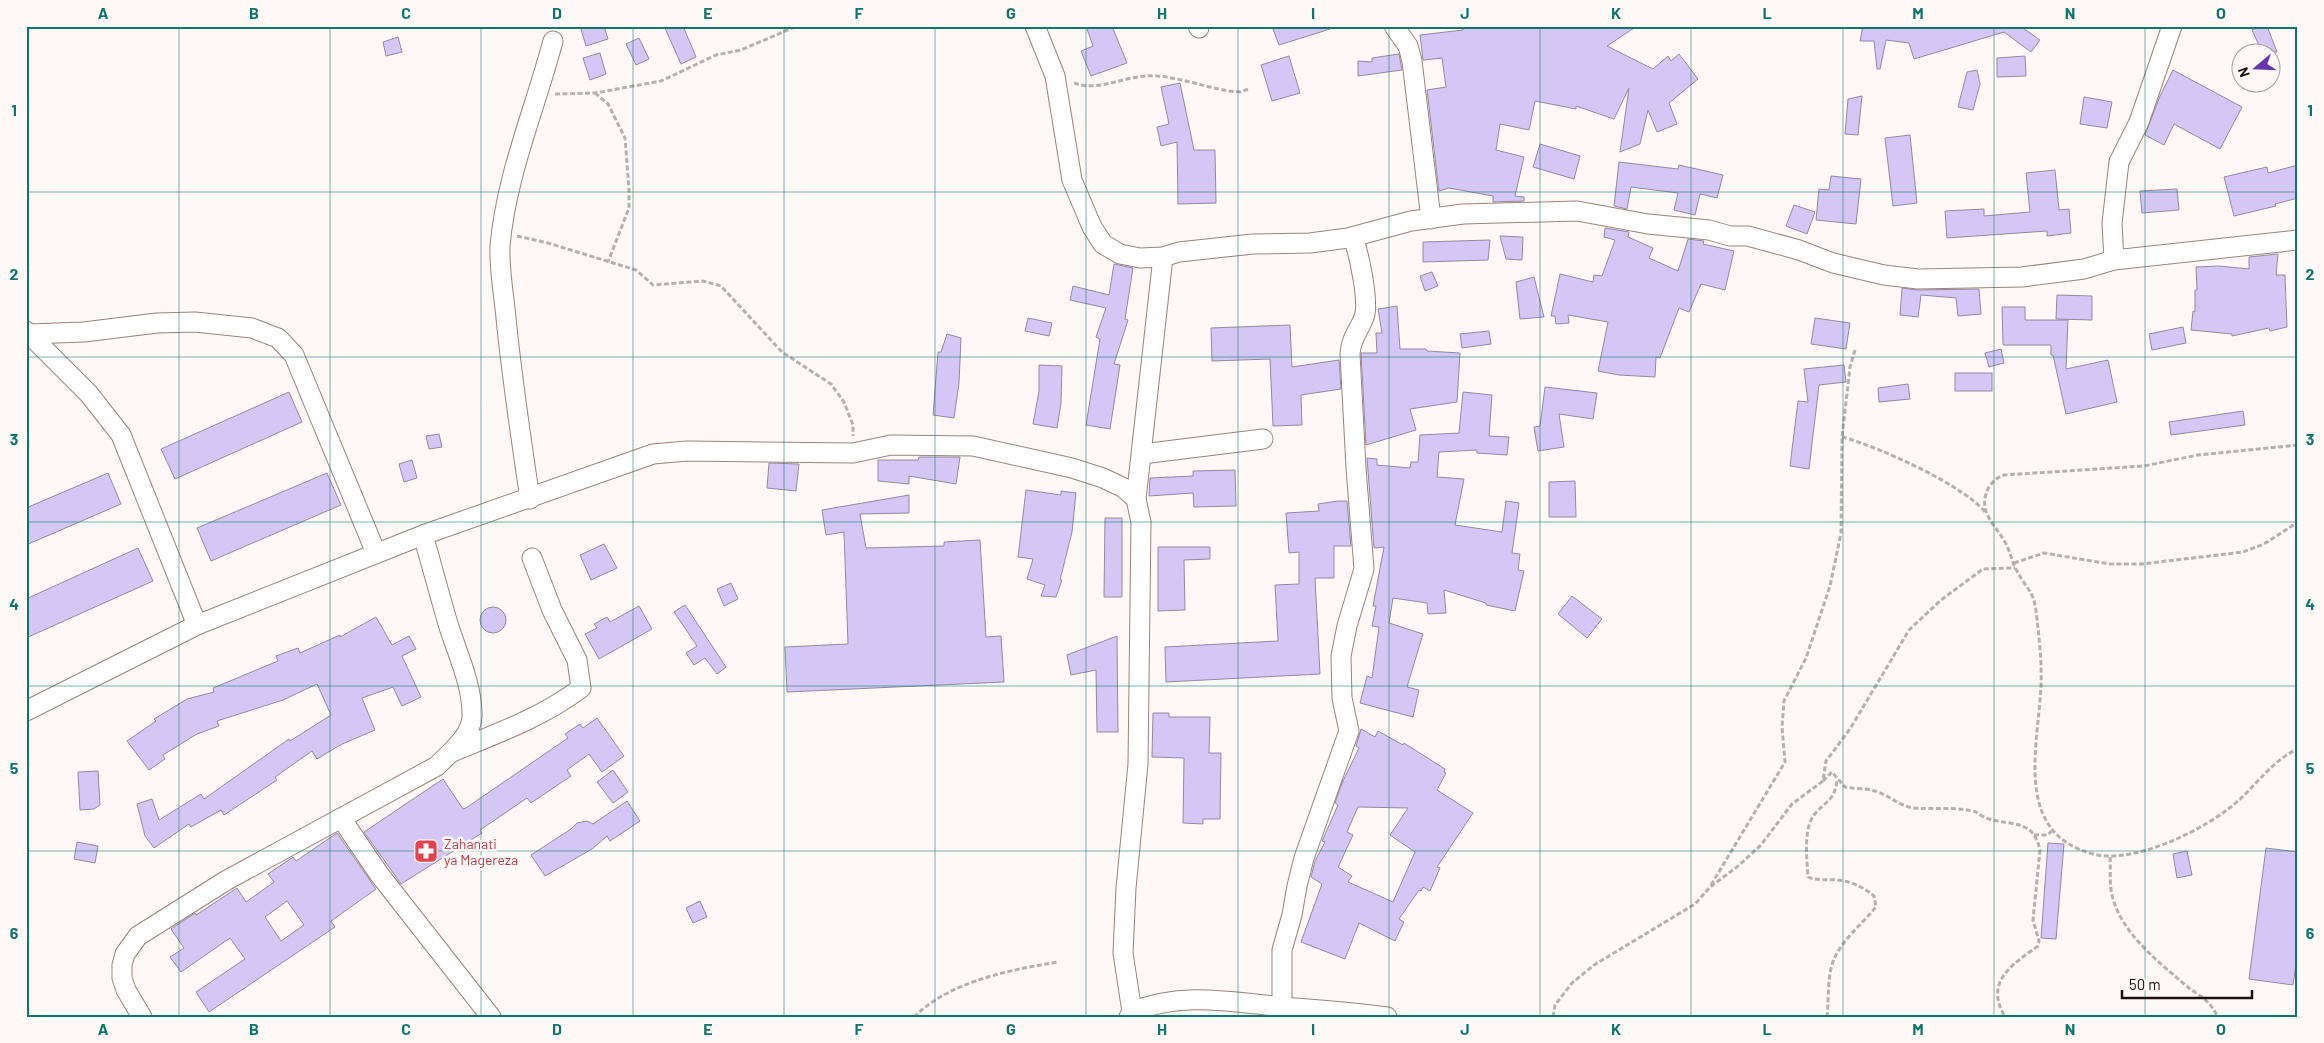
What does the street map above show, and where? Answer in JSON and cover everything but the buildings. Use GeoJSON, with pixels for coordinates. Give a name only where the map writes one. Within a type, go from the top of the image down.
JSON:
{"type":"FeatureCollection","features":[{"type":"Feature","properties":{"kind":"street"},"geometry":{"type":"LineString","coordinates":[[1036,26],[1055,76],[1072,180],[1092,227],[1103,244],[1120,254],[1140,258],[1253,244],[1310,243],[1353,236],[1411,221],[1463,214],[1577,210],[1648,224],[1709,230],[1730,236],[1748,236],[1833,263],[1884,275],[1918,280],[2022,277],[2084,269],[2114,260],[2298,240]]}},
{"type":"Feature","properties":{"kind":"street"},"geometry":{"type":"LineString","coordinates":[[1394,26],[1408,46],[1412,61],[1431,219]]}},
{"type":"Feature","properties":{"kind":"street"},"geometry":{"type":"LineString","coordinates":[[2114,260],[2112,223],[2119,162],[2140,122],[2172,26]]}},
{"type":"Feature","properties":{"kind":"street"},"geometry":{"type":"LineString","coordinates":[[530,499],[509,348],[500,249],[520,148],[539,92],[553,41]]}},
{"type":"Feature","properties":{"kind":"street"},"geometry":{"type":"LineString","coordinates":[[1282,1007],[1282,950],[1292,915],[1299,876],[1349,731],[1342,698],[1341,656],[1346,626],[1364,569],[1350,354],[1351,343],[1365,314],[1365,301],[1358,251],[1353,236]]}},
{"type":"Feature","properties":{"kind":"street"},"geometry":{"type":"LineString","coordinates":[[1163,256],[1136,499],[1141,522],[1138,764],[1126,888],[1123,953],[1130,1014],[1152,1003],[1175,999],[1236,1001],[1387,1017]]}},
{"type":"Feature","properties":{"kind":"street"},"geometry":{"type":"LineString","coordinates":[[27,332],[84,332],[157,323],[195,322],[252,328],[278,338],[294,356],[376,553]]}},
{"type":"Feature","properties":{"kind":"street"},"geometry":{"type":"LineString","coordinates":[[27,332],[89,394],[121,435],[197,625]]}},
{"type":"Feature","properties":{"kind":"street"},"geometry":{"type":"LineString","coordinates":[[1142,454],[1263,439]]}},
{"type":"Feature","properties":{"kind":"street"},"geometry":{"type":"LineString","coordinates":[[26,711],[197,625],[424,535],[653,454],[687,451],[853,452],[890,445],[973,446],[1072,468],[1103,478],[1124,488],[1136,499]]}},
{"type":"Feature","properties":{"kind":"street"},"geometry":{"type":"LineString","coordinates":[[142,1017],[126,990],[122,978],[125,954],[138,936],[227,880],[437,766],[462,740],[472,717],[468,686],[441,602],[424,535]]}},
{"type":"Feature","properties":{"kind":"street"},"geometry":{"type":"LineString","coordinates":[[448,754],[509,728],[566,699],[582,688],[577,660],[552,610],[532,558]]}},
{"type":"Feature","properties":{"kind":"street"},"geometry":{"type":"LineString","coordinates":[[341,818],[379,874],[491,1017]]}},
{"type":"Feature","properties":{"kind":"path"},"geometry":{"type":"LineString","coordinates":[[539,92],[561,95],[595,93],[661,81],[716,55],[742,50],[797,26]]}},
{"type":"Feature","properties":{"kind":"path"},"geometry":{"type":"LineString","coordinates":[[1055,76],[1088,87],[1127,77],[1157,76],[1229,91],[1241,92],[1248,89]]}},
{"type":"Feature","properties":{"kind":"path"},"geometry":{"type":"LineString","coordinates":[[595,93],[608,104],[625,138],[630,189],[628,208],[608,262]]}},
{"type":"Feature","properties":{"kind":"path"},"geometry":{"type":"LineString","coordinates":[[502,233],[548,243],[636,270],[654,285],[703,281],[721,286],[782,352],[831,384],[844,402],[852,425],[853,452]]}},
{"type":"Feature","properties":{"kind":"path"},"geometry":{"type":"LineString","coordinates":[[1553,1017],[1555,1005],[1572,983],[1594,966],[1696,904],[1710,887],[1785,762],[1782,727],[1784,701],[1806,658],[1830,586],[1841,533],[1842,437],[1850,367],[1854,350]]}},
{"type":"Feature","properties":{"kind":"path"},"geometry":{"type":"LineString","coordinates":[[1842,437],[1873,447],[1968,496],[1986,513],[2007,547],[2021,579],[2030,588],[2036,607],[2041,685],[2036,728],[2037,801],[2045,822],[2060,839],[2077,849],[2094,855],[2110,857],[2138,852],[2173,841],[2207,824],[2237,802],[2284,756],[2298,749]]}},
{"type":"Feature","properties":{"kind":"path"},"geometry":{"type":"LineString","coordinates":[[1986,513],[1986,489],[1997,477],[2004,475],[2144,466],[2198,455],[2298,445]]}},
{"type":"Feature","properties":{"kind":"path"},"geometry":{"type":"LineString","coordinates":[[2014,563],[2044,553],[2110,564],[2142,564],[2243,552],[2264,544],[2298,522]]}},
{"type":"Feature","properties":{"kind":"path"},"geometry":{"type":"LineString","coordinates":[[1822,781],[1826,761],[1850,728],[1909,630],[1941,600],[1983,569],[2015,568]]}},
{"type":"Feature","properties":{"kind":"path"},"geometry":{"type":"LineString","coordinates":[[1710,887],[1737,867],[1760,845],[1792,804],[1832,772],[1845,787],[1876,791],[1891,800],[1913,808],[1955,809],[1976,812],[1988,819],[2018,824],[2030,830],[2038,840],[2040,850],[2033,920],[2039,941],[2038,946],[2005,971],[1997,987],[2000,1007],[2005,1017]]}},
{"type":"Feature","properties":{"kind":"path"},"geometry":{"type":"LineString","coordinates":[[1827,1017],[1830,976],[1834,960],[1844,941],[1876,907],[1874,896],[1862,886],[1838,880],[1808,877],[1809,826],[1814,815],[1829,802],[1836,789],[1837,779]]}},
{"type":"Feature","properties":{"kind":"path"},"geometry":{"type":"LineString","coordinates":[[2033,834],[2047,835],[2052,831]]}},
{"type":"Feature","properties":{"kind":"path"},"geometry":{"type":"LineString","coordinates":[[2110,857],[2112,895],[2126,926],[2170,972],[2188,988],[2210,1001],[2218,1017]]}},
{"type":"Feature","properties":{"kind":"path"},"geometry":{"type":"LineString","coordinates":[[914,1017],[921,1010],[950,992],[984,978],[1058,962]]}},
{"type":"Feature","properties":{"kind":"place","name":"Zahanati ya Magereza"},"geometry":{"type":"Point","coordinates":[426,851]}}]}
